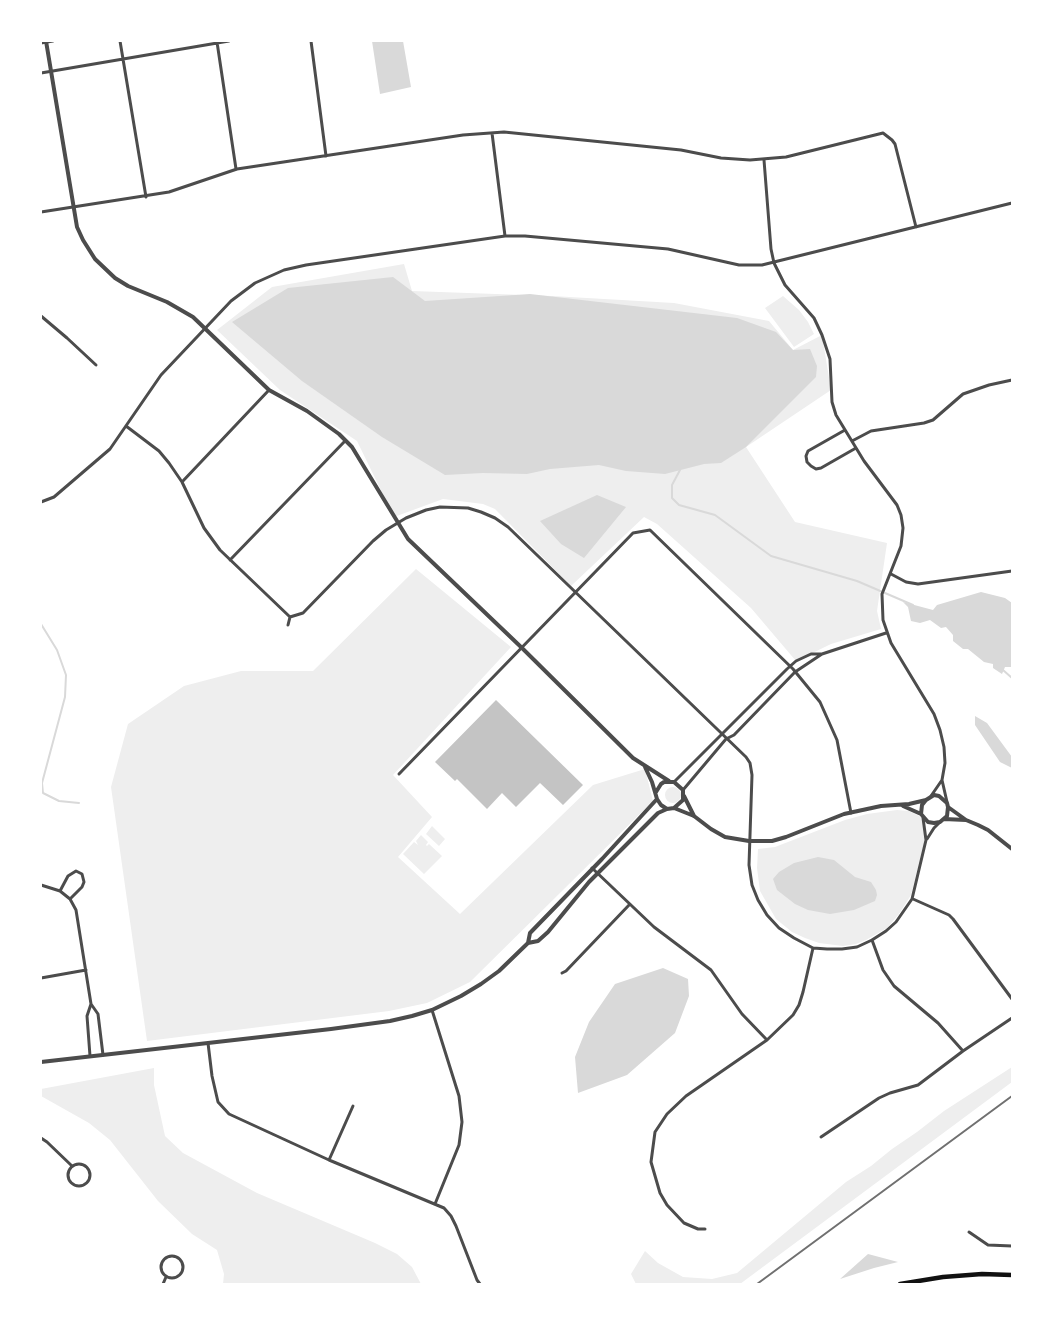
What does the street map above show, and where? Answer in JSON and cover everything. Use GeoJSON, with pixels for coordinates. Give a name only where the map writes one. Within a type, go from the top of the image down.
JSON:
{"type":"FeatureCollection","features":[{"type":"Feature","properties":{"kind":"main road"},"geometry":{"type":"LineString","coordinates":[[900,1284],[943,1277],[1012,1274]]}},
{"type":"Feature","properties":{"kind":"street"},"geometry":{"type":"LineString","coordinates":[[41,43],[53,41]]}},
{"type":"Feature","properties":{"kind":"street"},"geometry":{"type":"LineString","coordinates":[[120,41],[146,197]]}},
{"type":"Feature","properties":{"kind":"street"},"geometry":{"type":"LineString","coordinates":[[41,73],[229,41]]}},
{"type":"Feature","properties":{"kind":"street"},"geometry":{"type":"LineString","coordinates":[[311,41],[326,156]]}},
{"type":"Feature","properties":{"kind":"street"},"geometry":{"type":"LineString","coordinates":[[46,42],[77,227],[83,240],[104,268],[128,286],[180,308],[270,390],[307,411],[339,434],[352,447],[408,539],[633,758],[669,781],[674,782],[683,790],[694,816]]}},
{"type":"Feature","properties":{"kind":"street"},"geometry":{"type":"LineString","coordinates":[[217,42],[236,170]]}},
{"type":"Feature","properties":{"kind":"street"},"geometry":{"type":"LineString","coordinates":[[41,212],[146,197],[169,192],[236,170],[463,135],[504,132],[681,150],[736,159],[764,160],[786,157],[878,133],[887,135],[895,144],[916,227]]}},
{"type":"Feature","properties":{"kind":"street"},"geometry":{"type":"LineString","coordinates":[[492,133],[505,236]]}},
{"type":"Feature","properties":{"kind":"street"},"geometry":{"type":"LineString","coordinates":[[290,618],[303,613],[373,541],[397,523],[413,515],[440,507],[454,507],[481,512],[496,518],[577,592],[746,757],[751,769],[749,865],[752,885],[767,915],[779,928],[813,948],[842,950],[857,947],[872,940],[896,922],[912,899],[926,840],[948,812],[942,780],[945,763],[944,747],[934,714],[886,633],[883,620],[882,599],[885,586],[901,546],[903,528],[901,515],[897,505],[856,448],[836,415],[832,402],[830,359],[822,335],[814,318],[785,285],[774,263],[771,249],[764,160]]}},
{"type":"Feature","properties":{"kind":"street"},"geometry":{"type":"LineString","coordinates":[[41,502],[54,497],[103,456],[161,375],[231,301],[243,291],[284,270],[306,265],[505,236],[544,237],[668,249],[739,265],[762,265],[1012,203]]}},
{"type":"Feature","properties":{"kind":"street"},"geometry":{"type":"LineString","coordinates":[[41,316],[96,365]]}},
{"type":"Feature","properties":{"kind":"street"},"geometry":{"type":"LineString","coordinates":[[852,441],[871,431],[934,420],[963,394],[989,385],[1012,380]]}},
{"type":"Feature","properties":{"kind":"street"},"geometry":{"type":"LineString","coordinates":[[182,482],[270,390]]}},
{"type":"Feature","properties":{"kind":"street"},"geometry":{"type":"LineString","coordinates":[[126,426],[159,450],[182,482],[204,528],[220,550],[290,618]]}},
{"type":"Feature","properties":{"kind":"street"},"geometry":{"type":"LineString","coordinates":[[845,430],[808,450],[807,462],[816,469],[821,468],[856,448]]}},
{"type":"Feature","properties":{"kind":"street"},"geometry":{"type":"LineString","coordinates":[[230,560],[345,441]]}},
{"type":"Feature","properties":{"kind":"street"},"geometry":{"type":"LineString","coordinates":[[399,774],[633,533],[650,530],[793,669],[820,702],[837,740],[852,813]]}},
{"type":"Feature","properties":{"kind":"street"},"geometry":{"type":"LineString","coordinates":[[890,574],[906,582],[918,584],[1012,571]]}},
{"type":"Feature","properties":{"kind":"street"},"geometry":{"type":"LineString","coordinates":[[288,625],[290,618]]}},
{"type":"Feature","properties":{"kind":"street"},"geometry":{"type":"LineString","coordinates":[[683,790],[726,739],[734,734],[793,669],[822,654],[886,633]]}},
{"type":"Feature","properties":{"kind":"street"},"geometry":{"type":"LineString","coordinates":[[674,782],[793,669],[811,654],[822,654]]}},
{"type":"Feature","properties":{"kind":"street"},"geometry":{"type":"LineString","coordinates":[[643,765],[656,792],[657,799],[667,809]]}},
{"type":"Feature","properties":{"kind":"street"},"geometry":{"type":"LineString","coordinates":[[926,840],[922,805],[942,780]]}},
{"type":"Feature","properties":{"kind":"street"},"geometry":{"type":"LineString","coordinates":[[656,792],[661,784],[669,781]]}},
{"type":"Feature","properties":{"kind":"street"},"geometry":{"type":"LineString","coordinates":[[930,797],[934,795],[939,796],[966,820],[988,830],[1012,849]]}},
{"type":"Feature","properties":{"kind":"street"},"geometry":{"type":"LineString","coordinates":[[41,1062],[390,1021],[432,1010],[481,984],[499,971],[528,943],[538,941],[548,932],[573,900],[650,820],[658,813],[674,808],[681,803],[684,796]]}},
{"type":"Feature","properties":{"kind":"street"},"geometry":{"type":"LineString","coordinates":[[528,943],[530,933],[657,799]]}},
{"type":"Feature","properties":{"kind":"street"},"geometry":{"type":"LineString","coordinates":[[674,808],[694,816],[725,837],[749,841],[772,841],[852,813],[881,806],[901,805],[926,800]]}},
{"type":"Feature","properties":{"kind":"street"},"geometry":{"type":"LineString","coordinates":[[901,805],[922,816],[928,822],[966,820]]}},
{"type":"Feature","properties":{"kind":"street"},"geometry":{"type":"LineString","coordinates":[[592,868],[654,927],[711,970],[742,1014],[767,1040]]}},
{"type":"Feature","properties":{"kind":"street"},"geometry":{"type":"LineString","coordinates":[[60,891],[68,876],[76,871],[82,874],[84,882],[82,887],[70,898]]}},
{"type":"Feature","properties":{"kind":"street"},"geometry":{"type":"LineString","coordinates":[[41,885],[60,891],[70,898],[76,910],[91,1004],[98,1014],[102,1054]]}},
{"type":"Feature","properties":{"kind":"street"},"geometry":{"type":"LineString","coordinates":[[912,899],[949,915],[1012,998]]}},
{"type":"Feature","properties":{"kind":"street"},"geometry":{"type":"LineString","coordinates":[[562,973],[630,904]]}},
{"type":"Feature","properties":{"kind":"street"},"geometry":{"type":"LineString","coordinates":[[872,940],[883,970],[894,986],[938,1023],[963,1051]]}},
{"type":"Feature","properties":{"kind":"street"},"geometry":{"type":"LineString","coordinates":[[705,1229],[698,1230],[684,1223],[667,1205],[660,1194],[651,1162],[654,1132],[667,1114],[686,1096],[767,1040],[793,1015],[798,1006],[813,948]]}},
{"type":"Feature","properties":{"kind":"street"},"geometry":{"type":"LineString","coordinates":[[41,978],[86,970]]}},
{"type":"Feature","properties":{"kind":"street"},"geometry":{"type":"LineString","coordinates":[[90,1056],[87,1016],[91,1004]]}},
{"type":"Feature","properties":{"kind":"street"},"geometry":{"type":"LineString","coordinates":[[432,1010],[458,1096],[462,1122],[459,1145],[435,1204]]}},
{"type":"Feature","properties":{"kind":"street"},"geometry":{"type":"LineString","coordinates":[[821,1137],[879,1098],[918,1085],[963,1051],[1012,1018]]}},
{"type":"Feature","properties":{"kind":"street"},"geometry":{"type":"LineString","coordinates":[[208,1043],[212,1076],[218,1102],[229,1114],[330,1160],[444,1208],[451,1216],[480,1284]]}},
{"type":"Feature","properties":{"kind":"street"},"geometry":{"type":"LineString","coordinates":[[330,1160],[353,1106]]}},
{"type":"Feature","properties":{"kind":"street"},"geometry":{"type":"LineString","coordinates":[[41,1138],[72,1166]]}},
{"type":"Feature","properties":{"kind":"street"},"geometry":{"type":"LineString","coordinates":[[77,1164],[87,1167],[90,1179],[86,1185],[77,1187],[70,1183],[67,1174],[72,1166],[77,1164]]}},
{"type":"Feature","properties":{"kind":"street"},"geometry":{"type":"LineString","coordinates":[[969,1232],[988,1245],[1012,1246]]}},
{"type":"Feature","properties":{"kind":"street"},"geometry":{"type":"LineString","coordinates":[[169,1256],[178,1258],[183,1265],[180,1274],[176,1278],[166,1277],[162,1272],[162,1261],[169,1256]]}},
{"type":"Feature","properties":{"kind":"street"},"geometry":{"type":"LineString","coordinates":[[163,1284],[166,1277]]}},
{"type":"Feature","properties":{"kind":"shaded area"},"geometry":{"type":"Polygon","coordinates":[[[372,41],[403,41],[411,87],[380,94],[372,41]]]}},
{"type":"Feature","properties":{"kind":"shaded area"},"geometry":{"type":"Polygon","coordinates":[[[404,264],[412,291],[674,303],[769,321],[793,350],[822,335],[831,390],[746,447],[795,522],[887,543],[877,611],[881,629],[831,644],[796,661],[751,608],[657,524],[644,517],[571,586],[495,509],[483,504],[443,499],[394,517],[357,441],[280,390],[217,330],[272,287],[404,264]]]}},
{"type":"Feature","properties":{"kind":"shaded area"},"geometry":{"type":"Polygon","coordinates":[[[393,277],[425,301],[530,294],[737,318],[776,332],[793,350],[810,349],[817,366],[816,377],[746,447],[721,463],[704,464],[665,474],[626,471],[599,465],[550,469],[527,474],[483,473],[445,475],[382,437],[302,381],[232,322],[288,288],[393,277]]]}},
{"type":"Feature","properties":{"kind":"shaded area"},"geometry":{"type":"Polygon","coordinates":[[[783,296],[799,310],[814,334],[794,347],[765,308],[783,296]]]}},
{"type":"Feature","properties":{"kind":"shaded area"},"geometry":{"type":"Polygon","coordinates":[[[597,495],[626,507],[584,558],[561,544],[540,521],[597,495]]]}},
{"type":"Feature","properties":{"kind":"shaded area"},"geometry":{"type":"Polygon","coordinates":[[[416,569],[511,647],[393,775],[432,817],[398,857],[460,914],[593,785],[645,769],[653,801],[470,982],[427,1003],[389,1011],[147,1041],[111,787],[128,724],[184,686],[241,671],[313,671],[416,569]]]}},
{"type":"Feature","properties":{"kind":"shaded area"},"geometry":{"type":"Polygon","coordinates":[[[981,592],[1005,598],[1012,603],[1012,667],[1005,667],[1002,674],[993,668],[993,664],[984,662],[968,649],[963,649],[953,641],[953,635],[946,627],[941,628],[930,620],[920,623],[911,621],[908,607],[903,602],[933,610],[937,605],[981,592]]]}},
{"type":"Feature","properties":{"kind":"shaded area"},"geometry":{"type":"Polygon","coordinates":[[[975,716],[987,723],[1012,757],[1012,768],[1000,762],[975,725],[975,716]]]}},
{"type":"Feature","properties":{"kind":"shaded area"},"geometry":{"type":"Polygon","coordinates":[[[673,787],[681,795],[673,803],[665,795],[673,787]]]}},
{"type":"Feature","properties":{"kind":"shaded area"},"geometry":{"type":"Polygon","coordinates":[[[897,810],[909,811],[921,817],[925,839],[911,895],[887,928],[866,940],[843,946],[819,943],[805,938],[792,932],[776,919],[760,891],[757,868],[758,849],[775,847],[845,820],[867,814],[897,810]]]}},
{"type":"Feature","properties":{"kind":"shaded area"},"geometry":{"type":"Polygon","coordinates":[[[432,826],[445,839],[439,846],[426,834],[432,826]]]}},
{"type":"Feature","properties":{"kind":"shaded area"},"geometry":{"type":"Polygon","coordinates":[[[421,835],[428,842],[427,846],[429,844],[442,856],[424,874],[403,854],[414,842],[418,845],[416,841],[421,835]]]}},
{"type":"Feature","properties":{"kind":"shaded area"},"geometry":{"type":"Polygon","coordinates":[[[818,857],[834,860],[855,877],[871,882],[876,890],[875,901],[854,910],[830,914],[808,910],[795,904],[777,890],[773,879],[779,872],[794,863],[818,857]]]}},
{"type":"Feature","properties":{"kind":"shaded area"},"geometry":{"type":"Polygon","coordinates":[[[663,968],[688,979],[689,996],[675,1033],[627,1075],[578,1093],[575,1057],[589,1022],[615,984],[663,968]]]}},
{"type":"Feature","properties":{"kind":"shaded area"},"geometry":{"type":"Polygon","coordinates":[[[1012,1067],[1012,1082],[740,1284],[636,1284],[631,1274],[645,1251],[658,1263],[683,1277],[712,1279],[737,1273],[846,1182],[871,1166],[944,1111],[1012,1067]]]}},
{"type":"Feature","properties":{"kind":"shaded area"},"geometry":{"type":"Polygon","coordinates":[[[154,1068],[154,1085],[165,1136],[183,1153],[257,1193],[397,1254],[412,1267],[421,1284],[223,1284],[224,1274],[217,1250],[192,1234],[158,1201],[110,1140],[89,1123],[41,1096],[41,1089],[154,1068]]]}},
{"type":"Feature","properties":{"kind":"shaded area"},"geometry":{"type":"Polygon","coordinates":[[[868,1254],[898,1262],[840,1279],[868,1254]]]}},
{"type":"Feature","properties":{"kind":"building"},"geometry":{"type":"Polygon","coordinates":[[[496,700],[583,785],[563,805],[540,783],[516,807],[502,793],[487,809],[457,779],[455,781],[435,762],[496,700]]]}},
{"type":"Feature","properties":{"kind":"waterway"},"geometry":{"type":"LineString","coordinates":[[680,470],[672,485],[672,498],[679,505],[715,515],[771,556],[857,581],[913,605]]}},
{"type":"Feature","properties":{"kind":"waterway"},"geometry":{"type":"LineString","coordinates":[[41,624],[57,650],[66,675],[65,697],[42,783],[43,793],[59,801],[79,803]]}},
{"type":"Feature","properties":{"kind":"waterway"},"geometry":{"type":"LineString","coordinates":[[1003,670],[1012,678]]}},
{"type":"Feature","properties":{"kind":"railway"},"geometry":{"type":"LineString","coordinates":[[757,1284],[1012,1096]]}}]}
